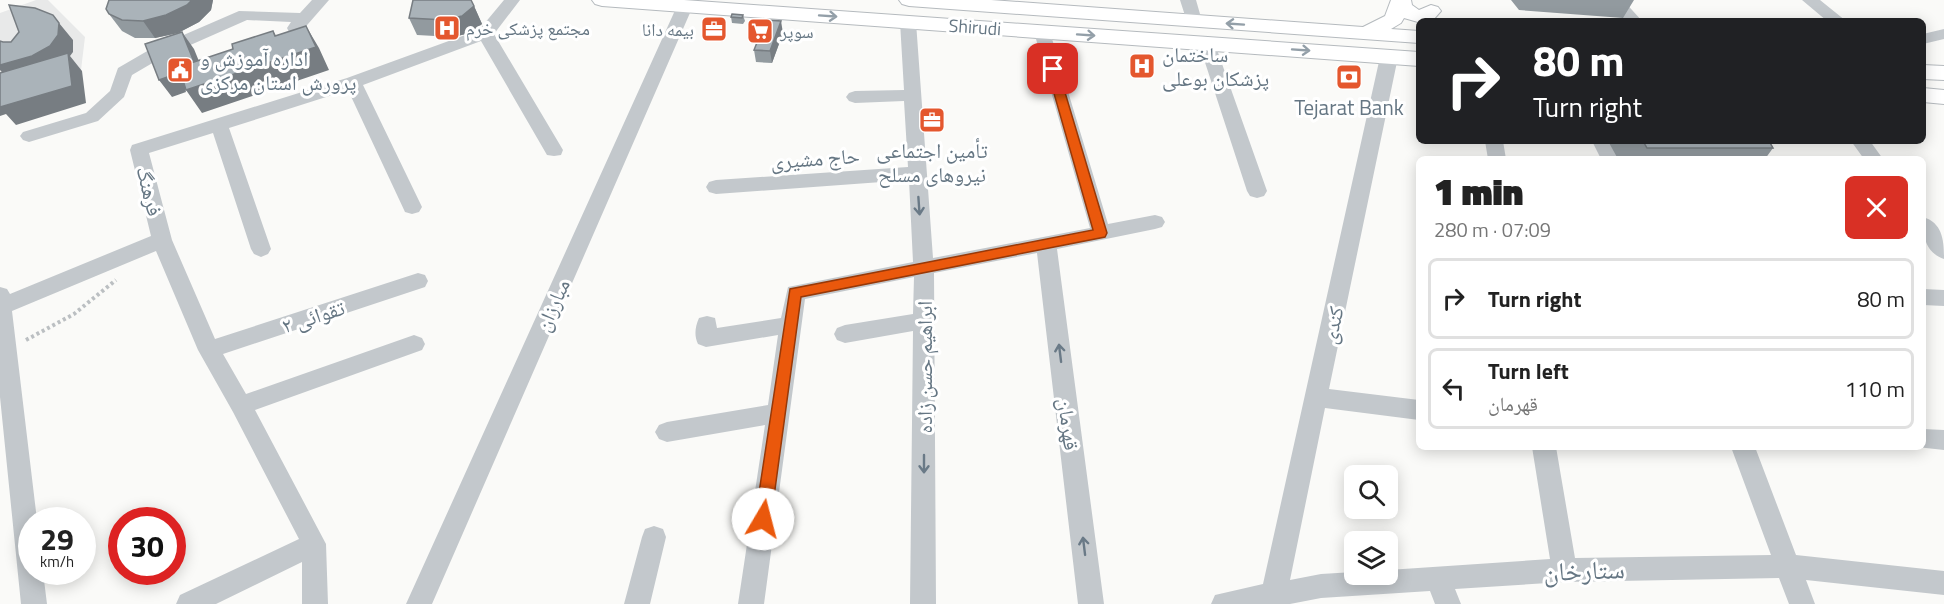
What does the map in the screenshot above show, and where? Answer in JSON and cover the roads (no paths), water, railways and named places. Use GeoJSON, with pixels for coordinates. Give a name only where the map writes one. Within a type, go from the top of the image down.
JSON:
{"type":"FeatureCollection","features":[{"type":"Feature","properties":{"kind":"main road","name":"Shirudi"},"geometry":{"type":"LineString","coordinates":[[602,0],[1416,59]]}},
{"type":"Feature","properties":{"kind":"main road","name":"Shirudi"},"geometry":{"type":"LineString","coordinates":[[909,0],[1023,4],[1194,21],[1416,37]]}},
{"type":"Feature","properties":{"kind":"main road"},"geometry":{"type":"LineString","coordinates":[[1401,1],[1404,9],[1415,15],[1427,15],[1434,11]]}},
{"type":"Feature","properties":{"kind":"main road"},"geometry":{"type":"LineString","coordinates":[[1367,33],[1394,19],[1401,1]]}},
{"type":"Feature","properties":{"kind":"main road"},"geometry":{"type":"LineString","coordinates":[[1926,72],[1944,73]]}},
{"type":"Feature","properties":{"kind":"main road"},"geometry":{"type":"LineString","coordinates":[[1926,95],[1944,97]]}},
{"type":"Feature","properties":{"kind":"street"},"geometry":{"type":"LineString","coordinates":[[279,42],[321,0]]}},
{"type":"Feature","properties":{"kind":"street"},"geometry":{"type":"LineString","coordinates":[[512,0],[485,34],[554,150]]}},
{"type":"Feature","properties":{"kind":"street"},"geometry":{"type":"LineString","coordinates":[[1188,0],[1194,21]]}},
{"type":"Feature","properties":{"kind":"street"},"geometry":{"type":"LineString","coordinates":[[1614,0],[1631,18]]}},
{"type":"Feature","properties":{"kind":"street"},"geometry":{"type":"LineString","coordinates":[[1810,0],[1834,18]]}},
{"type":"Feature","properties":{"kind":"street","name":"مبارزان"},"geometry":{"type":"LineString","coordinates":[[419,604],[685,6]]}},
{"type":"Feature","properties":{"kind":"street"},"geometry":{"type":"LineString","coordinates":[[29,136],[92,117],[118,93],[124,72],[154,54],[244,15],[303,18]]}},
{"type":"Feature","properties":{"kind":"street","name":"ابراهیم حسن زاده"},"geometry":{"type":"LineString","coordinates":[[908,22],[924,268],[923,604]]}},
{"type":"Feature","properties":{"kind":"street"},"geometry":{"type":"LineString","coordinates":[[1042,32],[1101,233]]}},
{"type":"Feature","properties":{"kind":"street","name":"فرهنگ"},"geometry":{"type":"LineString","coordinates":[[315,604],[314,544],[241,405],[209,350],[162,240],[140,150],[353,82],[485,34]]}},
{"type":"Feature","properties":{"kind":"street"},"geometry":{"type":"LineString","coordinates":[[1926,38],[1944,34]]}},
{"type":"Feature","properties":{"kind":"street"},"geometry":{"type":"LineString","coordinates":[[1207,44],[1257,191]]}},
{"type":"Feature","properties":{"kind":"street","name":"کندی"},"geometry":{"type":"LineString","coordinates":[[1273,599],[1389,57]]}},
{"type":"Feature","properties":{"kind":"street"},"geometry":{"type":"LineString","coordinates":[[353,82],[412,207]]}},
{"type":"Feature","properties":{"kind":"street"},"geometry":{"type":"LineString","coordinates":[[855,97],[913,95]]}},
{"type":"Feature","properties":{"kind":"street"},"geometry":{"type":"LineString","coordinates":[[219,124],[261,249]]}},
{"type":"Feature","properties":{"kind":"street"},"geometry":{"type":"LineString","coordinates":[[1862,144],[1872,156]]}},
{"type":"Feature","properties":{"kind":"street","name":"حاج مشیری"},"geometry":{"type":"LineString","coordinates":[[716,187],[917,172]]}},
{"type":"Feature","properties":{"kind":"street"},"geometry":{"type":"LineString","coordinates":[[751,604],[795,293],[1155,222]]}},
{"type":"Feature","properties":{"kind":"street"},"geometry":{"type":"LineString","coordinates":[[34,604],[2,322],[162,240]]}},
{"type":"Feature","properties":{"kind":"street","name":"قهرمان"},"geometry":{"type":"LineString","coordinates":[[1046,244],[1091,604]]}},
{"type":"Feature","properties":{"kind":"street","name":"تقوائی ۲"},"geometry":{"type":"LineString","coordinates":[[209,350],[418,281]]}},
{"type":"Feature","properties":{"kind":"street"},"geometry":{"type":"LineString","coordinates":[[1926,297],[1944,298]]}},
{"type":"Feature","properties":{"kind":"street"},"geometry":{"type":"LineString","coordinates":[[845,334],[924,321]]}},
{"type":"Feature","properties":{"kind":"street"},"geometry":{"type":"LineString","coordinates":[[707,324],[706,338],[791,325]]}},
{"type":"Feature","properties":{"kind":"street"},"geometry":{"type":"LineString","coordinates":[[241,405],[414,344]]}},
{"type":"Feature","properties":{"kind":"street"},"geometry":{"type":"LineString","coordinates":[[1316,397],[1416,410]]}},
{"type":"Feature","properties":{"kind":"street"},"geometry":{"type":"LineString","coordinates":[[667,432],[778,413]]}},
{"type":"Feature","properties":{"kind":"street"},"geometry":{"type":"LineString","coordinates":[[1926,439],[1944,440]]}},
{"type":"Feature","properties":{"kind":"street"},"geometry":{"type":"LineString","coordinates":[[1544,450],[1564,570]]}},
{"type":"Feature","properties":{"kind":"street"},"geometry":{"type":"LineString","coordinates":[[1744,450],[1803,604]]}},
{"type":"Feature","properties":{"kind":"street"},"geometry":{"type":"LineString","coordinates":[[637,604],[654,537]]}},
{"type":"Feature","properties":{"kind":"street"},"geometry":{"type":"LineString","coordinates":[[189,604],[314,544]]}},
{"type":"Feature","properties":{"kind":"street","name":"ستارخان"},"geometry":{"type":"LineString","coordinates":[[1224,604],[1322,595],[1438,578],[1564,570],[1789,566],[1944,583]]}},
{"type":"Feature","properties":{"kind":"street"},"geometry":{"type":"LineString","coordinates":[[1438,578],[1448,604]]}},
{"type":"Feature","properties":{"kind":"place","name":"مجتمع پزشکی خرم"},"geometry":{"type":"Point","coordinates":[447,28]}},
{"type":"Feature","properties":{"kind":"place","name":"بیمه دانا"},"geometry":{"type":"Point","coordinates":[714,29]}},
{"type":"Feature","properties":{"kind":"place","name":"سوپر"},"geometry":{"type":"Point","coordinates":[760,31]}},
{"type":"Feature","properties":{"kind":"place","name":"ساختمان پزشکان بوعلی"},"geometry":{"type":"Point","coordinates":[1142,66]}},
{"type":"Feature","properties":{"kind":"place","name":"اداره آموزش و پرورش استان مرکزی"},"geometry":{"type":"Point","coordinates":[180,70]}},
{"type":"Feature","properties":{"kind":"place","name":"Tejarat Bank"},"geometry":{"type":"Point","coordinates":[1349,77]}},
{"type":"Feature","properties":{"kind":"place","name":"تأمین اجتماعی نیروهای مسلح"},"geometry":{"type":"Point","coordinates":[932,120]}}]}
